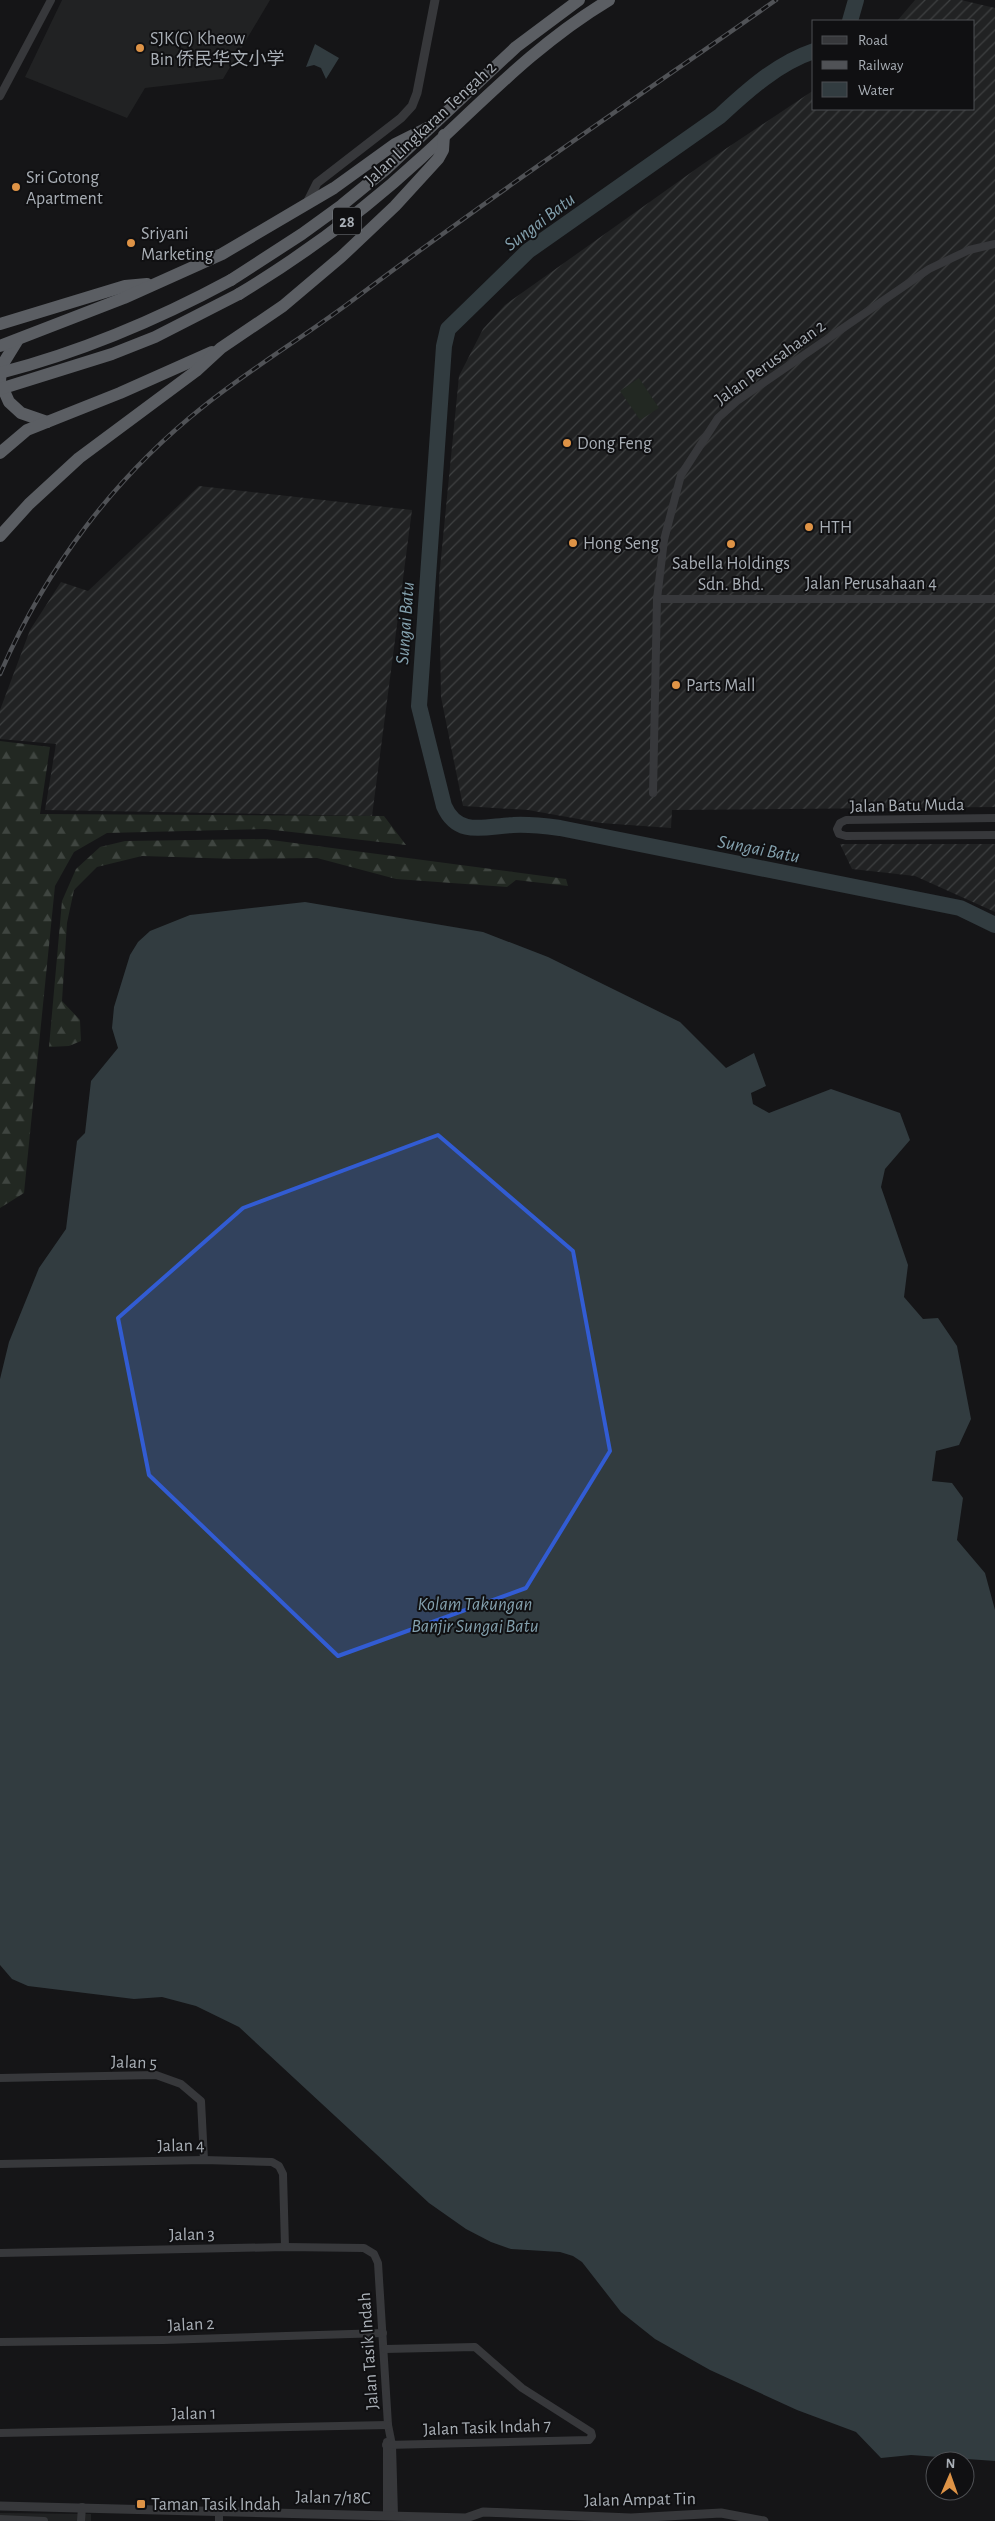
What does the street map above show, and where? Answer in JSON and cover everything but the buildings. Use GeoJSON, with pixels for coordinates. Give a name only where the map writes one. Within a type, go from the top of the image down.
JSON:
{"type":"FeatureCollection","features":[{"type":"Feature","properties":{"kind":"highway","name":"Jalan Lingkaran Tengah 2"},"geometry":{"type":"LineString","coordinates":[[0,373],[83,349],[166,314],[231,280],[302,234],[342,205],[386,169],[516,47],[579,0]]}},
{"type":"Feature","properties":{"kind":"highway","name":"Jalan Lingkaran Tengah 2"},"geometry":{"type":"LineString","coordinates":[[0,389],[66,370],[155,337],[239,294],[300,255],[354,216],[527,59],[558,34],[609,0]]}},
{"type":"Feature","properties":{"kind":"highway"},"geometry":{"type":"LineString","coordinates":[[0,346],[17,341],[157,283],[222,254],[357,173],[394,144],[431,126]]}},
{"type":"Feature","properties":{"kind":"highway"},"geometry":{"type":"LineString","coordinates":[[0,536],[29,504],[79,458],[196,371],[221,348],[283,306],[341,257],[395,206],[438,160],[443,150],[444,135]]}},
{"type":"Feature","properties":{"kind":"highway"},"geometry":{"type":"LineString","coordinates":[[0,324],[125,286],[157,283]]}},
{"type":"Feature","properties":{"kind":"highway"},"geometry":{"type":"LineString","coordinates":[[17,341],[1,367],[0,382],[10,402],[21,413],[47,422]]}},
{"type":"Feature","properties":{"kind":"highway"},"geometry":{"type":"LineString","coordinates":[[0,453],[27,430],[143,383],[221,348]]}},
{"type":"Feature","properties":{"kind":"street"},"geometry":{"type":"LineString","coordinates":[[0,96],[51,0]]}},
{"type":"Feature","properties":{"kind":"street"},"geometry":{"type":"LineString","coordinates":[[306,205],[317,183],[401,118],[412,106],[417,93],[435,0]]}},
{"type":"Feature","properties":{"kind":"street","name":"Jalan Perusahaan 2"},"geometry":{"type":"LineString","coordinates":[[653,793],[657,599],[664,540],[678,485],[685,469],[726,410],[916,278],[969,250],[995,244]]}},
{"type":"Feature","properties":{"kind":"street","name":"Jalan Perusahaan 4"},"geometry":{"type":"LineString","coordinates":[[657,599],[995,598]]}},
{"type":"Feature","properties":{"kind":"street","name":"Jalan Batu Muda"},"geometry":{"type":"LineString","coordinates":[[995,818],[846,820],[840,822],[837,829],[839,834],[846,836],[995,835]]}},
{"type":"Feature","properties":{"kind":"street","name":"Jalan 5"},"geometry":{"type":"LineString","coordinates":[[0,2078],[156,2075],[181,2084],[200,2101],[204,2160]]}},
{"type":"Feature","properties":{"kind":"street","name":"Jalan 4"},"geometry":{"type":"LineString","coordinates":[[0,2164],[204,2160],[272,2162],[279,2166],[283,2174],[285,2247]]}},
{"type":"Feature","properties":{"kind":"street","name":"Jalan 3"},"geometry":{"type":"LineString","coordinates":[[0,2253],[285,2247],[364,2248],[374,2254],[378,2263]]}},
{"type":"Feature","properties":{"kind":"street","name":"Jalan Tasik Indah"},"geometry":{"type":"LineString","coordinates":[[378,2263],[389,2442],[390,2514]]}},
{"type":"Feature","properties":{"kind":"street","name":"Jalan 2"},"geometry":{"type":"LineString","coordinates":[[0,2342],[163,2340],[383,2333]]}},
{"type":"Feature","properties":{"kind":"street","name":"Jalan Tasik Indah 7"},"geometry":{"type":"LineString","coordinates":[[384,2350],[475,2347],[522,2388],[591,2432],[589,2440],[389,2442]]}},
{"type":"Feature","properties":{"kind":"street","name":"Jalan 1"},"geometry":{"type":"LineString","coordinates":[[0,2433],[388,2425]]}},
{"type":"Feature","properties":{"kind":"street","name":"Jalan 7/18C"},"geometry":{"type":"LineString","coordinates":[[0,2506],[390,2514],[471,2520],[482,2512],[515,2517]]}},
{"type":"Feature","properties":{"kind":"street"},"geometry":{"type":"LineString","coordinates":[[81,2521],[82,2507]]}},
{"type":"Feature","properties":{"kind":"street"},"geometry":{"type":"LineString","coordinates":[[219,2511],[219,2521]]}},
{"type":"Feature","properties":{"kind":"street","name":"Jalan Ampat Tin"},"geometry":{"type":"LineString","coordinates":[[515,2517],[631,2518],[720,2513],[764,2521]]}},
{"type":"Feature","properties":{"kind":"street"},"geometry":{"type":"LineString","coordinates":[[5,2520],[44,2521]]}},
{"type":"Feature","properties":{"kind":"highlighted area"},"geometry":{"type":"Polygon","coordinates":[[[438,1135],[573,1251],[610,1451],[526,1588],[338,1656],[149,1475],[118,1318],[243,1208],[438,1135]]]}},
{"type":"Feature","properties":{"kind":"shaded area","name":"SJK(C) Kheow Bin 侨民华文小学"},"geometry":{"type":"Polygon","coordinates":[[[62,0],[270,0],[223,79],[145,88],[127,118],[25,77],[62,0]]]}},
{"type":"Feature","properties":{"kind":"shaded area"},"geometry":{"type":"Polygon","coordinates":[[[915,0],[961,0],[995,8],[995,807],[672,810],[671,828],[601,823],[528,810],[463,806],[441,697],[439,578],[459,376],[483,329],[505,305],[703,164],[812,91],[812,110],[975,110],[975,20],[898,20],[915,0]]]}},
{"type":"Feature","properties":{"kind":"shaded area"},"geometry":{"type":"Polygon","coordinates":[[[199,486],[412,510],[372,816],[45,810],[56,744],[0,739],[0,710],[30,630],[61,582],[88,591],[199,486]]]}},
{"type":"Feature","properties":{"kind":"shaded area"},"geometry":{"type":"Polygon","coordinates":[[[840,844],[995,844],[995,912],[915,876],[852,869],[840,844]]]}},
{"type":"Feature","properties":{"kind":"shaded area"},"geometry":{"type":"Polygon","coordinates":[[[0,2513],[91,2514],[91,2521],[0,2521],[0,2513]]]}},
{"type":"Feature","properties":{"kind":"green space"},"geometry":{"type":"Polygon","coordinates":[[[639,378],[659,408],[640,420],[620,391],[639,378]]]}},
{"type":"Feature","properties":{"kind":"green space"},"geometry":{"type":"Polygon","coordinates":[[[0,741],[50,747],[40,814],[384,816],[406,845],[265,829],[107,833],[74,852],[55,886],[24,1193],[0,1208],[0,741]]]}},
{"type":"Feature","properties":{"kind":"green space"},"geometry":{"type":"Polygon","coordinates":[[[264,839],[566,879],[568,886],[516,880],[507,887],[396,879],[317,858],[237,859],[142,856],[97,867],[74,890],[67,923],[62,1001],[80,1020],[81,1041],[69,1046],[49,1047],[62,901],[76,869],[100,847],[125,841],[264,839]]]}},
{"type":"Feature","properties":{"kind":"water"},"geometry":{"type":"Polygon","coordinates":[[[315,44],[339,58],[326,79],[321,68],[314,65],[306,67],[315,44]]]}},
{"type":"Feature","properties":{"kind":"water","name":"Kolam Takungan Banjir Sungai Batu"},"geometry":{"type":"Polygon","coordinates":[[[305,902],[483,932],[548,957],[680,1022],[726,1068],[754,1053],[766,1086],[751,1093],[753,1104],[769,1113],[831,1089],[900,1113],[910,1140],[885,1169],[881,1187],[908,1265],[904,1297],[923,1319],[938,1318],[957,1346],[971,1419],[959,1445],[936,1451],[932,1481],[952,1483],[963,1498],[957,1540],[985,1573],[995,1610],[995,2461],[975,2460],[975,2451],[925,2451],[925,2456],[911,2455],[881,2458],[856,2432],[797,2410],[710,2370],[655,2339],[621,2312],[582,2262],[573,2256],[560,2252],[511,2249],[491,2242],[466,2229],[429,2203],[239,2027],[196,2006],[162,1997],[134,1999],[28,1986],[12,1979],[0,1965],[0,1379],[9,1342],[39,1268],[66,1229],[77,1141],[85,1133],[91,1081],[118,1048],[112,1028],[114,1007],[130,955],[138,942],[150,931],[190,915],[305,902]]]}},
{"type":"Feature","properties":{"kind":"waterway","name":"Sungai Batu"},"geometry":{"type":"LineString","coordinates":[[850,20],[856,0]]}},
{"type":"Feature","properties":{"kind":"waterway","name":"Sungai Batu"},"geometry":{"type":"LineString","coordinates":[[812,52],[788,63],[764,78],[720,116],[528,251],[448,329],[444,346],[419,706],[444,806],[457,823],[474,828],[513,825],[560,828],[960,908],[995,925]]}},
{"type":"Feature","properties":{"kind":"railway"},"geometry":{"type":"LineString","coordinates":[[0,674],[38,598],[85,528],[140,463],[171,434],[204,406],[242,378],[513,184],[776,0]]}},
{"type":"Feature","properties":{"kind":"place","name":"SJK(C) Kheow Bin 侨民华文小学"},"geometry":{"type":"Point","coordinates":[140,48]}},
{"type":"Feature","properties":{"kind":"place","name":"Sri Gotong Apartment"},"geometry":{"type":"Point","coordinates":[16,187]}},
{"type":"Feature","properties":{"kind":"place","name":"Sriyani Marketing"},"geometry":{"type":"Point","coordinates":[131,243]}},
{"type":"Feature","properties":{"kind":"place","name":"Dong Feng"},"geometry":{"type":"Point","coordinates":[567,443]}},
{"type":"Feature","properties":{"kind":"place","name":"HTH"},"geometry":{"type":"Point","coordinates":[809,527]}},
{"type":"Feature","properties":{"kind":"place","name":"Hong Seng"},"geometry":{"type":"Point","coordinates":[573,543]}},
{"type":"Feature","properties":{"kind":"place","name":"Sabella Holdings Sdn. Bhd."},"geometry":{"type":"Point","coordinates":[731,544]}},
{"type":"Feature","properties":{"kind":"place","name":"Parts Mall"},"geometry":{"type":"Point","coordinates":[676,685]}},
{"type":"Feature","properties":{"kind":"place","name":"Taman Tasik Indah"},"geometry":{"type":"Point","coordinates":[141,2504]}}]}
